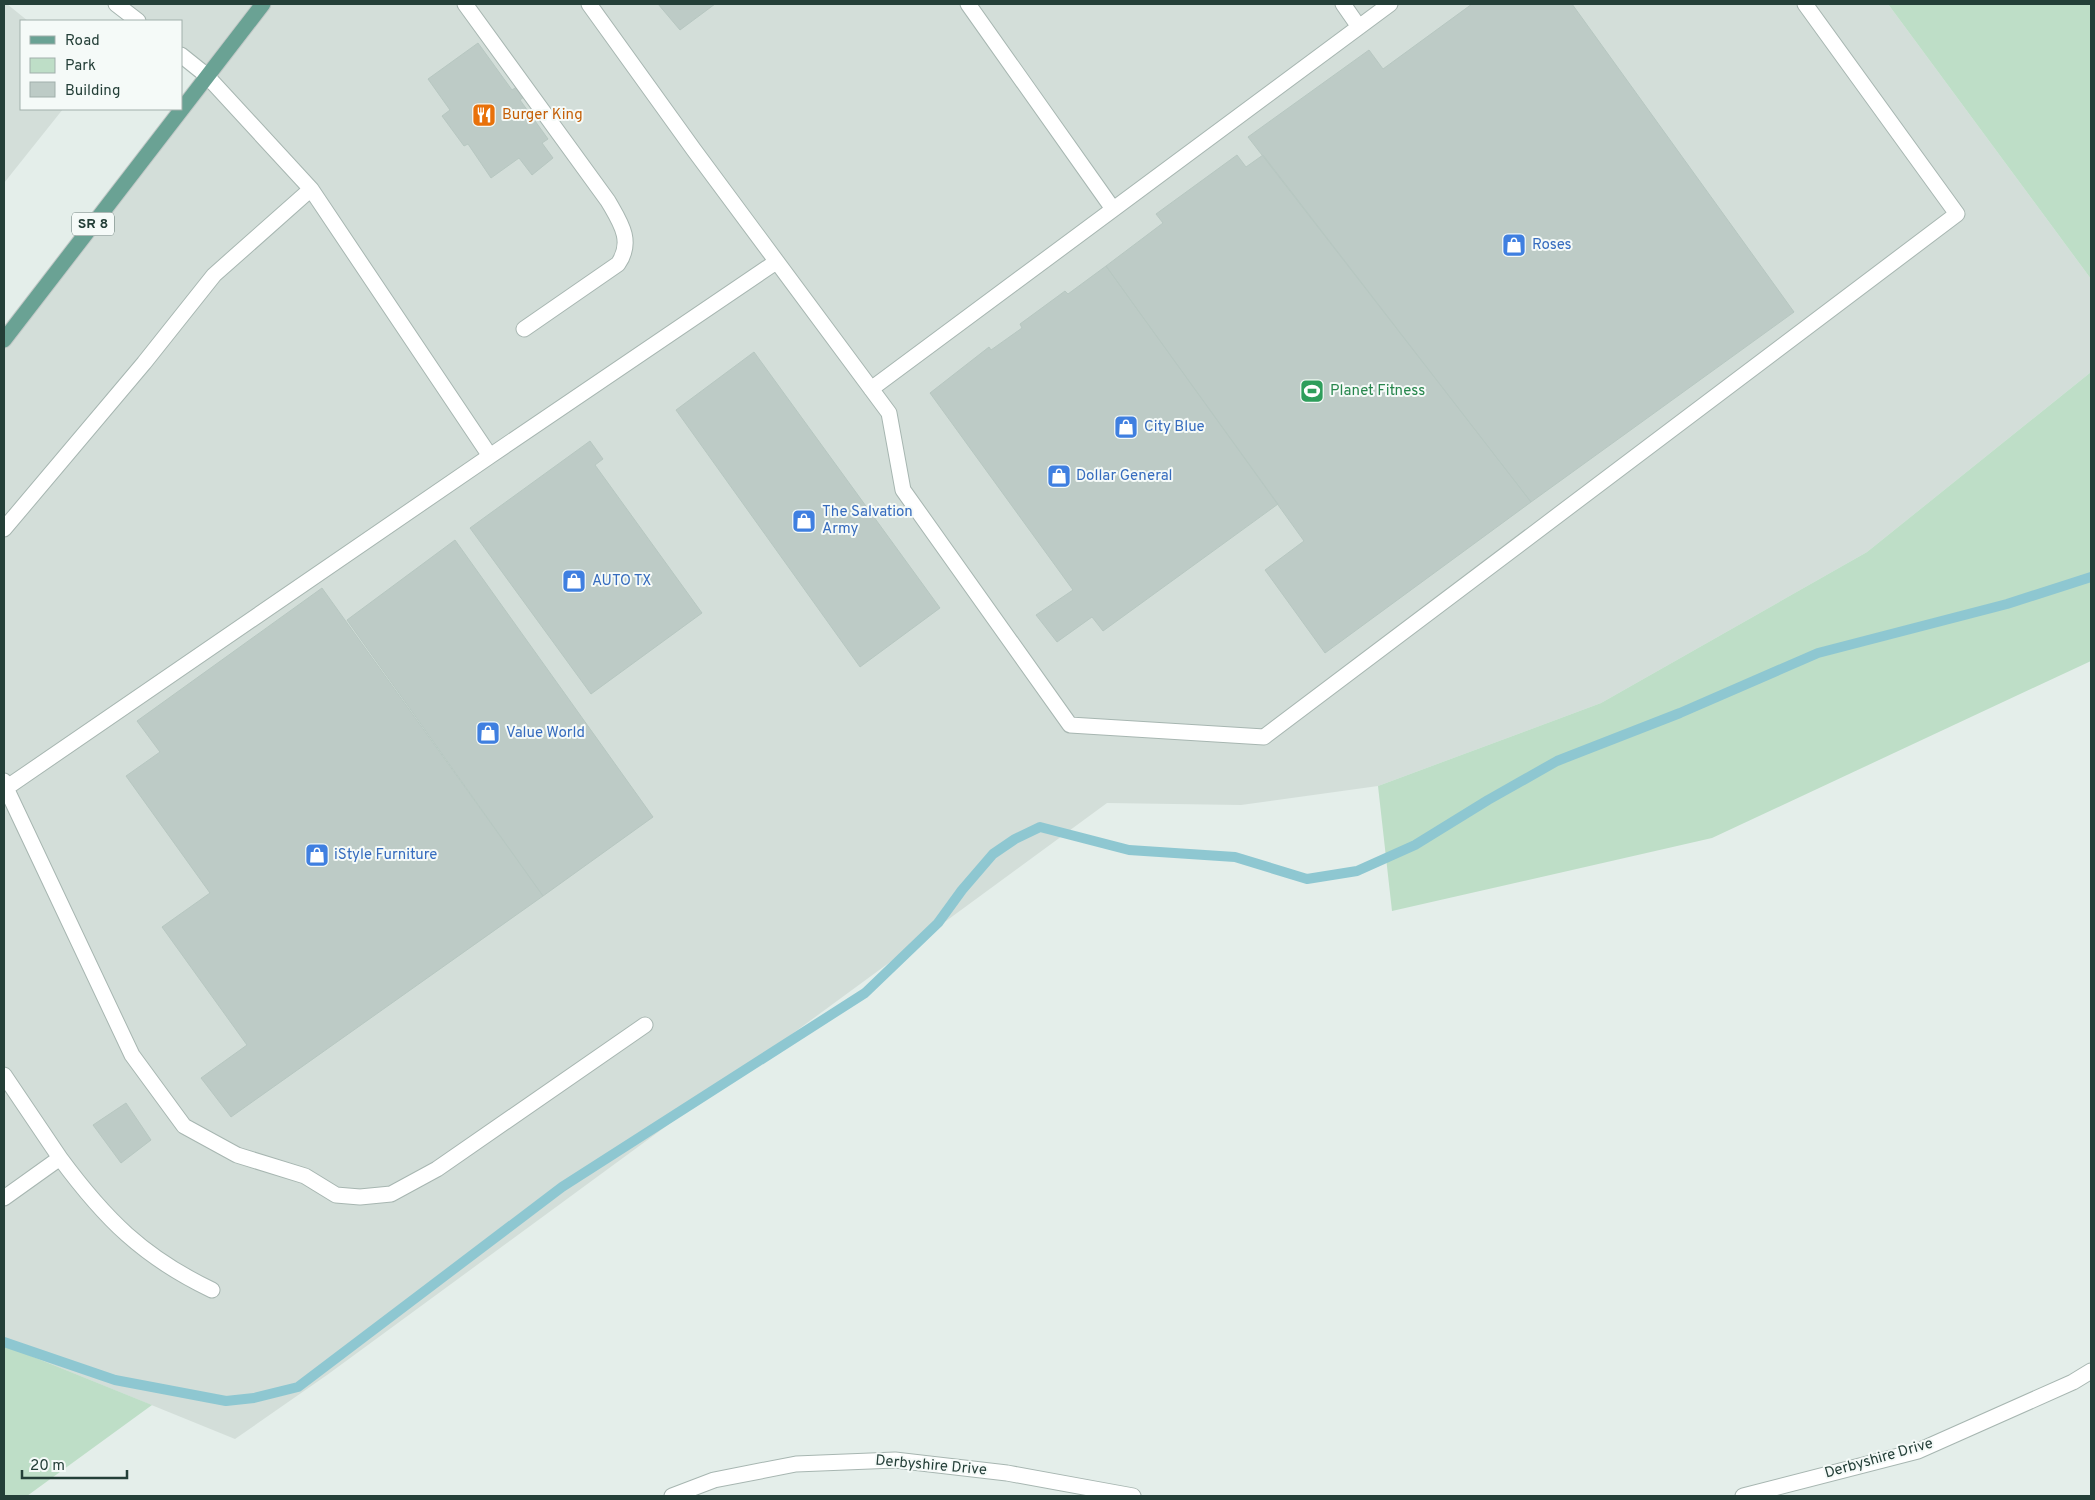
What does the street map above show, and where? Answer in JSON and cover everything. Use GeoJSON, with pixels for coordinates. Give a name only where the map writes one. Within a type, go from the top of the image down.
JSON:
{"type":"FeatureCollection","features":[{"type":"Feature","properties":{"kind":"main road","name":"SR 8"},"geometry":{"type":"LineString","coordinates":[[182,106],[263,4]]}},
{"type":"Feature","properties":{"kind":"main road","name":"SR 8"},"geometry":{"type":"LineString","coordinates":[[4,340],[179,110]]}},
{"type":"Feature","properties":{"kind":"street"},"geometry":{"type":"LineString","coordinates":[[116,4],[137,20]]}},
{"type":"Feature","properties":{"kind":"street"},"geometry":{"type":"LineString","coordinates":[[465,4],[608,201],[622,224],[626,240],[624,255],[618,264],[524,329]]}},
{"type":"Feature","properties":{"kind":"street"},"geometry":{"type":"LineString","coordinates":[[589,4],[776,262],[890,413],[903,490],[1070,725],[1264,736],[1957,214],[1805,4]]}},
{"type":"Feature","properties":{"kind":"street"},"geometry":{"type":"LineString","coordinates":[[968,4],[1113,209]]}},
{"type":"Feature","properties":{"kind":"street"},"geometry":{"type":"LineString","coordinates":[[1343,4],[1359,27]]}},
{"type":"Feature","properties":{"kind":"street"},"geometry":{"type":"LineString","coordinates":[[871,389],[1390,4]]}},
{"type":"Feature","properties":{"kind":"street"},"geometry":{"type":"LineString","coordinates":[[182,56],[206,75],[311,190],[490,456]]}},
{"type":"Feature","properties":{"kind":"street"},"geometry":{"type":"LineString","coordinates":[[4,529],[144,363],[214,274],[311,190]]}},
{"type":"Feature","properties":{"kind":"street"},"geometry":{"type":"LineString","coordinates":[[645,1025],[438,1169],[391,1194],[336,1195],[305,1176],[237,1155],[184,1126],[132,1055],[5,785],[776,262]]}},
{"type":"Feature","properties":{"kind":"street"},"geometry":{"type":"LineString","coordinates":[[4,1075],[88,1196],[121,1231],[178,1274],[212,1290]]}},
{"type":"Feature","properties":{"kind":"street"},"geometry":{"type":"LineString","coordinates":[[4,1198],[60,1158]]}},
{"type":"Feature","properties":{"kind":"street","name":"Derbyshire Drive"},"geometry":{"type":"LineString","coordinates":[[1743,1496],[1918,1451],[2072,1382],[2091,1371]]}},
{"type":"Feature","properties":{"kind":"street","name":"Derbyshire Drive"},"geometry":{"type":"LineString","coordinates":[[672,1496],[714,1480],[796,1464],[895,1460],[1007,1473],[1133,1496]]}},
{"type":"Feature","properties":{"kind":"shaded area"},"geometry":{"type":"Polygon","coordinates":[[[4,4],[7,4],[27,20],[20,20],[20,110],[62,110],[4,183],[4,4]]]}},
{"type":"Feature","properties":{"kind":"shaded area"},"geometry":{"type":"Polygon","coordinates":[[[116,4],[1888,4],[2091,279],[2091,372],[1867,552],[1601,703],[1378,786],[1241,805],[1107,803],[327,1375],[235,1439],[4,1345],[4,339],[179,110],[182,110],[182,106],[206,75],[182,56],[182,20],[137,20],[116,4]]]}},
{"type":"Feature","properties":{"kind":"green space"},"geometry":{"type":"Polygon","coordinates":[[[1888,4],[2091,4],[2091,279],[1888,4]]]}},
{"type":"Feature","properties":{"kind":"green space"},"geometry":{"type":"Polygon","coordinates":[[[2091,372],[2091,661],[1712,838],[1392,911],[1378,786],[1601,703],[1867,552],[2091,372]]]}},
{"type":"Feature","properties":{"kind":"green space"},"geometry":{"type":"Polygon","coordinates":[[[4,1345],[152,1405],[27,1496],[4,1496],[4,1345]]]}},
{"type":"Feature","properties":{"kind":"building"},"geometry":{"type":"Polygon","coordinates":[[[658,4],[715,4],[680,30],[658,4]]]}},
{"type":"Feature","properties":{"kind":"building"},"geometry":{"type":"Polygon","coordinates":[[[1472,4],[1572,4],[1794,312],[1531,502],[1248,137],[1369,50],[1383,69],[1472,4]]]}},
{"type":"Feature","properties":{"kind":"building"},"geometry":{"type":"Polygon","coordinates":[[[478,43],[512,90],[518,86],[525,96],[520,100],[548,139],[542,143],[553,158],[532,175],[519,158],[491,178],[468,144],[464,146],[442,116],[450,110],[428,79],[478,43]]]}},
{"type":"Feature","properties":{"kind":"building"},"geometry":{"type":"Polygon","coordinates":[[[1237,155],[1246,167],[1263,155],[1531,502],[1325,653],[1265,570],[1304,541],[1106,266],[1163,223],[1156,214],[1237,155]]]}},
{"type":"Feature","properties":{"kind":"building"},"geometry":{"type":"Polygon","coordinates":[[[1106,266],[1278,504],[1103,631],[1092,617],[1057,642],[1036,615],[1073,590],[930,393],[989,347],[991,350],[1022,328],[1020,324],[1065,291],[1068,294],[1106,266]]]}},
{"type":"Feature","properties":{"kind":"building"},"geometry":{"type":"Polygon","coordinates":[[[754,352],[940,608],[860,667],[676,410],[754,352]]]}},
{"type":"Feature","properties":{"kind":"building"},"geometry":{"type":"Polygon","coordinates":[[[590,441],[603,459],[595,465],[702,613],[591,694],[470,528],[590,441]]]}},
{"type":"Feature","properties":{"kind":"building"},"geometry":{"type":"Polygon","coordinates":[[[455,540],[653,817],[543,896],[347,620],[455,540]]]}},
{"type":"Feature","properties":{"kind":"building"},"geometry":{"type":"Polygon","coordinates":[[[322,588],[543,896],[231,1117],[201,1078],[247,1045],[162,927],[210,893],[126,776],[160,752],[137,721],[322,588]]]}},
{"type":"Feature","properties":{"kind":"building"},"geometry":{"type":"Polygon","coordinates":[[[126,1103],[151,1140],[121,1163],[93,1125],[126,1103]]]}},
{"type":"Feature","properties":{"kind":"waterway"},"geometry":{"type":"LineString","coordinates":[[4,1342],[115,1380],[226,1401],[254,1398],[298,1387],[562,1187],[865,993],[938,923],[962,890],[993,854],[1015,839],[1040,827],[1129,850],[1235,857],[1307,879],[1357,871],[1415,845],[1488,800],[1557,761],[1680,713],[1818,653],[2007,604],[2091,577]]}},
{"type":"Feature","properties":{"kind":"place","name":"Burger King"},"geometry":{"type":"Point","coordinates":[484,115]}},
{"type":"Feature","properties":{"kind":"place","name":"Roses"},"geometry":{"type":"Point","coordinates":[1514,245]}},
{"type":"Feature","properties":{"kind":"place","name":"Planet Fitness"},"geometry":{"type":"Point","coordinates":[1312,391]}},
{"type":"Feature","properties":{"kind":"place","name":"City Blue"},"geometry":{"type":"Point","coordinates":[1126,427]}},
{"type":"Feature","properties":{"kind":"place","name":"Dollar General"},"geometry":{"type":"Point","coordinates":[1059,476]}},
{"type":"Feature","properties":{"kind":"place","name":"The Salvation Army"},"geometry":{"type":"Point","coordinates":[804,521]}},
{"type":"Feature","properties":{"kind":"place","name":"AUTO TX"},"geometry":{"type":"Point","coordinates":[574,581]}},
{"type":"Feature","properties":{"kind":"place","name":"Value World"},"geometry":{"type":"Point","coordinates":[488,733]}},
{"type":"Feature","properties":{"kind":"place","name":"iStyle Furniture"},"geometry":{"type":"Point","coordinates":[317,855]}}]}
